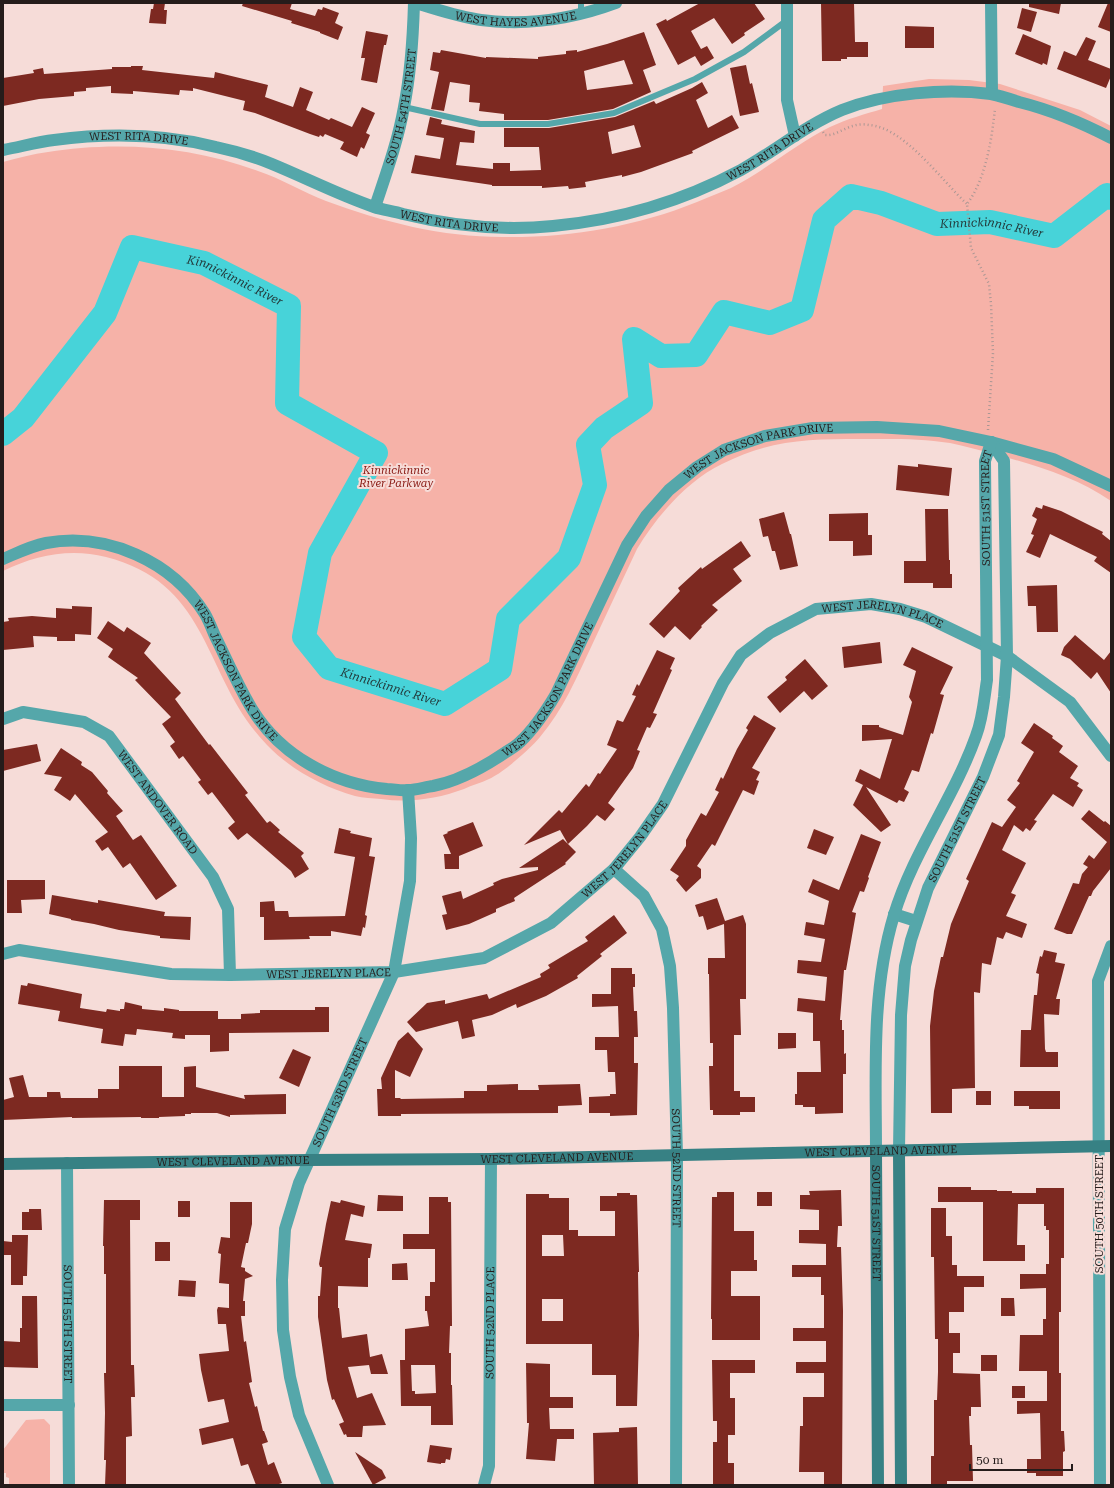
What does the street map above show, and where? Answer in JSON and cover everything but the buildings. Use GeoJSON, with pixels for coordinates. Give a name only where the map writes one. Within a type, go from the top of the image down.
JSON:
{"type":"FeatureCollection","features":[{"type":"Feature","properties":{"kind":"street","name":"WEST HAYES AVENUE"},"geometry":{"type":"LineString","coordinates":[[415,3],[459,16],[502,22],[542,21],[581,9],[616,3]]}},
{"type":"Feature","properties":{"kind":"street","name":"SOUTH 54TH STREET"},"geometry":{"type":"LineString","coordinates":[[375,207],[392,155],[404,107],[412,54],[415,3]]}},
{"type":"Feature","properties":{"kind":"street"},"geometry":{"type":"LineString","coordinates":[[787,3],[787,100],[795,136]]}},
{"type":"Feature","properties":{"kind":"street"},"geometry":{"type":"LineString","coordinates":[[991,3],[992,94]]}},
{"type":"Feature","properties":{"kind":"street","name":"WEST RITA DRIVE"},"geometry":{"type":"LineString","coordinates":[[3,150],[53,140],[111,135],[172,138],[217,147],[269,163],[375,207],[458,225],[493,228],[524,228],[555,226],[595,220],[632,213],[672,201],[711,185],[744,168],[795,136],[842,110],[882,99],[912,94],[954,92],[992,94],[1044,108],[1079,122],[1111,138]]}},
{"type":"Feature","properties":{"kind":"street","name":"WEST JACKSON PARK DRIVE"},"geometry":{"type":"LineString","coordinates":[[3,559],[24,549],[46,543],[94,541],[121,548],[146,559],[174,579],[187,591],[204,614],[252,710],[264,726],[288,750],[335,778],[367,787],[408,790],[443,784],[483,768],[520,743],[543,716],[556,694],[627,545],[646,516],[669,490],[697,467],[724,450],[765,436],[813,428],[877,427],[939,431],[991,442],[1053,459],[1111,486]]}},
{"type":"Feature","properties":{"kind":"street","name":"SOUTH 51ST STREET"},"geometry":{"type":"LineString","coordinates":[[878,1485],[876,1058],[879,993],[894,914],[908,878],[963,767],[976,736],[982,714],[986,680],[984,461],[991,442]]}},
{"type":"Feature","properties":{"kind":"street","name":"SOUTH 51ST STREET"},"geometry":{"type":"LineString","coordinates":[[901,1485],[898,1151],[902,992],[905,966],[916,921],[928,888],[983,776],[999,735],[1007,656],[1004,461],[991,442]]}},
{"type":"Feature","properties":{"kind":"street","name":"WEST JERELYN PLACE"},"geometry":{"type":"LineString","coordinates":[[3,954],[19,950],[171,974],[230,975],[394,972],[484,958],[551,923],[614,869],[640,837],[663,804],[723,683],[742,655],[770,633],[816,609],[871,604],[900,609],[926,617],[1007,656],[1070,702],[1111,756]]}},
{"type":"Feature","properties":{"kind":"street","name":"WEST ANDOVER ROAD"},"geometry":{"type":"LineString","coordinates":[[3,719],[23,712],[84,722],[109,736],[212,877],[228,909],[230,975]]}},
{"type":"Feature","properties":{"kind":"street","name":"SOUTH 53RD STREET"},"geometry":{"type":"LineString","coordinates":[[328,1485],[299,1415],[290,1377],[283,1330],[282,1280],[285,1229],[299,1183],[394,972],[410,881],[411,838],[408,790]]}},
{"type":"Feature","properties":{"kind":"street","name":"SOUTH 52ND STREET"},"geometry":{"type":"LineString","coordinates":[[614,869],[644,896],[662,929],[670,966],[673,1008],[677,1155],[676,1485]]}},
{"type":"Feature","properties":{"kind":"street"},"geometry":{"type":"LineString","coordinates":[[894,914],[916,921]]}},
{"type":"Feature","properties":{"kind":"street","name":"SOUTH 50TH STREET"},"geometry":{"type":"LineString","coordinates":[[1100,1485],[1098,980],[1111,946]]}},
{"type":"Feature","properties":{"kind":"street","name":"WEST CLEVELAND AVENUE"},"geometry":{"type":"LineString","coordinates":[[3,1164],[491,1159],[1111,1146]]}},
{"type":"Feature","properties":{"kind":"street","name":"SOUTH 52ND PLACE"},"geometry":{"type":"LineString","coordinates":[[484,1485],[489,1466],[491,1159]]}},
{"type":"Feature","properties":{"kind":"street","name":"SOUTH 55TH STREET"},"geometry":{"type":"LineString","coordinates":[[67,1163],[69,1485]]}},
{"type":"Feature","properties":{"kind":"street"},"geometry":{"type":"LineString","coordinates":[[3,1405],[69,1405]]}},
{"type":"Feature","properties":{"kind":"lane"},"geometry":{"type":"LineString","coordinates":[[404,107],[480,124],[548,124],[614,113],[695,79],[744,52],[786,21]]}},
{"type":"Feature","properties":{"kind":"path"},"geometry":{"type":"LineString","coordinates":[[967,204],[972,198],[990,146],[995,108]]}},
{"type":"Feature","properties":{"kind":"path"},"geometry":{"type":"LineString","coordinates":[[816,124],[825,135],[860,124],[886,129],[902,140],[929,163],[967,204],[971,248],[989,284],[993,353],[987,428],[991,442]]}},
{"type":"Feature","properties":{"kind":"green space","name":"Kinnickinnic River Parkway"},"geometry":{"type":"Polygon","coordinates":[[[929,79],[969,80],[1000,84],[1080,110],[1111,126],[1111,501],[1084,485],[1040,467],[972,448],[939,441],[841,439],[789,442],[739,456],[709,471],[685,489],[663,512],[654,524],[637,549],[569,693],[556,716],[535,742],[509,766],[489,779],[464,789],[433,798],[402,801],[365,798],[331,788],[308,776],[276,754],[246,719],[229,691],[202,636],[187,611],[167,588],[141,570],[106,557],[93,554],[66,553],[41,557],[15,565],[3,571],[3,162],[37,154],[81,148],[126,147],[171,150],[193,153],[237,164],[276,178],[309,194],[347,209],[413,227],[457,234],[502,237],[527,237],[577,233],[650,218],[674,211],[723,192],[744,181],[805,141],[830,127],[849,119],[882,109],[883,86],[929,79]]]}},
{"type":"Feature","properties":{"kind":"green space"},"geometry":{"type":"Polygon","coordinates":[[[44,1419],[50,1425],[50,1485],[9,1485],[9,1478],[6,1477],[6,1473],[3,1473],[3,1450],[26,1420],[44,1419]]]}},
{"type":"Feature","properties":{"kind":"waterway","name":"Kinnickinnic River"},"geometry":{"type":"LineString","coordinates":[[3,434],[23,418],[105,313],[132,247],[204,263],[289,306],[287,403],[376,453],[320,553],[304,637],[329,668],[445,704],[500,669],[508,619],[569,558],[595,485],[588,445],[604,428],[641,403],[634,339],[661,356],[696,355],[724,312],[770,323],[802,310],[824,220],[851,196],[881,203],[937,224],[990,222],[1054,236],[1107,195],[1111,198]]}}]}
